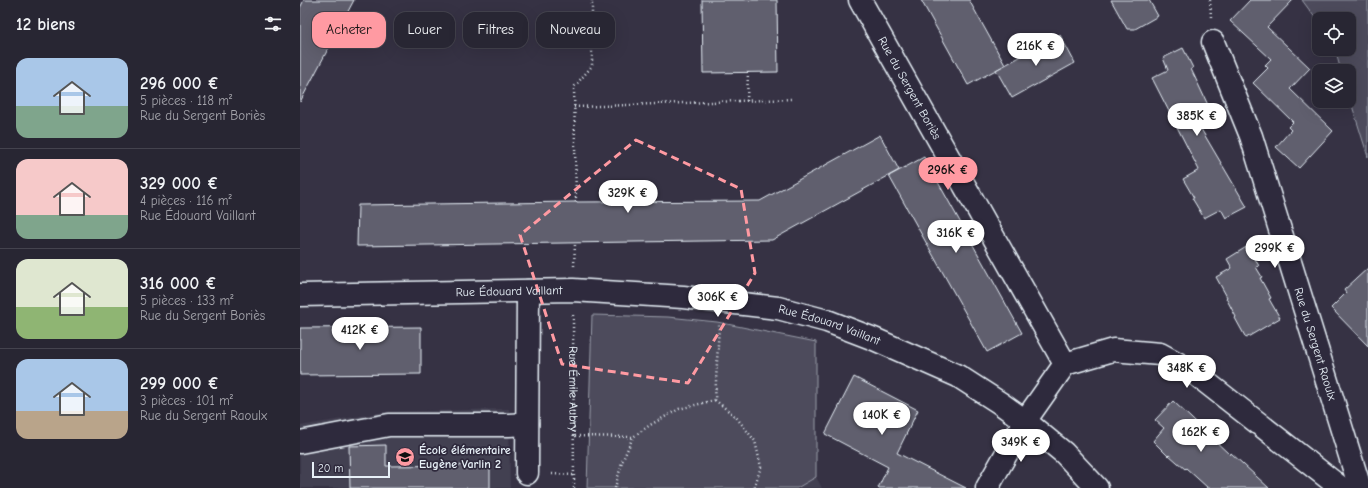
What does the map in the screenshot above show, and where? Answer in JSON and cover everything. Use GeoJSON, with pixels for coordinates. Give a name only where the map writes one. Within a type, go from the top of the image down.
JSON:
{"type":"FeatureCollection","features":[{"type":"Feature","properties":{"kind":"street","name":"Rue du Sergent Boriès"},"geometry":{"type":"LineString","coordinates":[[860,0],[1065,364]]}},
{"type":"Feature","properties":{"kind":"street","name":"Rue du Sergent Raoulx"},"geometry":{"type":"LineString","coordinates":[[1213,42],[1252,136],[1360,488]]}},
{"type":"Feature","properties":{"kind":"street","name":"Rue Édouard Vaillant"},"geometry":{"type":"LineString","coordinates":[[300,295],[573,290],[683,297],[778,308],[827,321],[874,339],[958,376],[1025,421],[1064,453],[1097,488]]}},
{"type":"Feature","properties":{"kind":"street"},"geometry":{"type":"LineString","coordinates":[[527,473],[528,291]]}},
{"type":"Feature","properties":{"kind":"street"},"geometry":{"type":"LineString","coordinates":[[987,488],[1025,421],[1065,364],[1113,350],[1160,354],[1193,372],[1341,488]]}},
{"type":"Feature","properties":{"kind":"street"},"geometry":{"type":"LineString","coordinates":[[300,442],[389,425],[527,424]]}},
{"type":"Feature","properties":{"kind":"path"},"geometry":{"type":"LineString","coordinates":[[576,202],[574,87],[592,66],[592,0]]}},
{"type":"Feature","properties":{"kind":"path"},"geometry":{"type":"LineString","coordinates":[[747,101],[748,72]]}},
{"type":"Feature","properties":{"kind":"path"},"geometry":{"type":"LineString","coordinates":[[574,107],[793,99]]}},
{"type":"Feature","properties":{"kind":"path","name":"Rue Émile Aubry"},"geometry":{"type":"LineString","coordinates":[[573,290],[574,488]]}},
{"type":"Feature","properties":{"kind":"path"},"geometry":{"type":"LineString","coordinates":[[715,400],[720,301]]}},
{"type":"Feature","properties":{"kind":"path"},"geometry":{"type":"LineString","coordinates":[[616,488],[622,462],[633,437],[650,425],[679,409],[715,400]]}},
{"type":"Feature","properties":{"kind":"path"},"geometry":{"type":"LineString","coordinates":[[715,400],[736,417],[755,441],[761,467],[754,488]]}},
{"type":"Feature","properties":{"kind":"path"},"geometry":{"type":"LineString","coordinates":[[574,436],[633,437]]}},
{"type":"Feature","properties":{"kind":"highlighted area"},"geometry":{"type":"Polygon","coordinates":[[[636,140],[741,189],[755,273],[688,383],[562,364],[520,235],[636,140]]]}},
{"type":"Feature","properties":{"kind":"shaded area"},"geometry":{"type":"Polygon","coordinates":[[[1302,0],[1368,0],[1368,157],[1353,108],[1356,108],[1356,64],[1339,64],[1337,56],[1356,56],[1356,12],[1312,12],[1312,14],[1302,0]]]}},
{"type":"Feature","properties":{"kind":"shaded area"},"geometry":{"type":"Polygon","coordinates":[[[592,315],[668,317],[717,322],[816,342],[816,477],[797,488],[587,488],[592,315]]]}},
{"type":"Feature","properties":{"kind":"shaded area","name":"École élémentaire Eugène Varlin 2"},"geometry":{"type":"Polygon","coordinates":[[[509,409],[510,488],[300,488],[300,426],[384,412],[509,409]]]}},
{"type":"Feature","properties":{"kind":"shaded area"},"geometry":{"type":"Polygon","coordinates":[[[816,477],[822,488],[797,488],[816,477]]]}},
{"type":"Feature","properties":{"kind":"building"},"geometry":{"type":"Polygon","coordinates":[[[304,0],[354,0],[348,12],[312,12],[312,48],[329,48],[300,102],[300,8],[304,0]]]}},
{"type":"Feature","properties":{"kind":"building"},"geometry":{"type":"Polygon","coordinates":[[[702,0],[777,0],[778,72],[703,73],[702,0]]]}},
{"type":"Feature","properties":{"kind":"building"},"geometry":{"type":"Polygon","coordinates":[[[921,0],[969,0],[1005,65],[968,85],[921,0]]]}},
{"type":"Feature","properties":{"kind":"building"},"geometry":{"type":"Polygon","coordinates":[[[1111,0],[1149,0],[1158,16],[1135,29],[1127,29],[1111,0]]]}},
{"type":"Feature","properties":{"kind":"building"},"geometry":{"type":"Polygon","coordinates":[[[1250,0],[1293,0],[1267,27],[1310,68],[1290,89],[1333,131],[1299,168],[1276,147],[1291,130],[1288,127],[1293,122],[1253,83],[1268,68],[1265,65],[1271,59],[1230,21],[1250,0]]]}},
{"type":"Feature","properties":{"kind":"building"},"geometry":{"type":"Polygon","coordinates":[[[1060,35],[1075,63],[1012,98],[996,70],[1060,35]]]}},
{"type":"Feature","properties":{"kind":"building"},"geometry":{"type":"Polygon","coordinates":[[[1183,48],[1193,68],[1191,69],[1216,122],[1201,129],[1247,207],[1226,218],[1221,209],[1204,218],[1192,198],[1194,198],[1183,179],[1199,170],[1152,78],[1168,70],[1163,58],[1183,48]]]}},
{"type":"Feature","properties":{"kind":"building"},"geometry":{"type":"Polygon","coordinates":[[[880,135],[899,170],[772,240],[357,246],[358,205],[760,201],[880,135]]]}},
{"type":"Feature","properties":{"kind":"building"},"geometry":{"type":"Polygon","coordinates":[[[924,157],[1022,333],[987,352],[889,176],[924,157]]]}},
{"type":"Feature","properties":{"kind":"building"},"geometry":{"type":"Polygon","coordinates":[[[1248,246],[1259,266],[1256,267],[1271,298],[1269,299],[1280,318],[1246,338],[1216,277],[1232,268],[1227,259],[1248,246]]]}},
{"type":"Feature","properties":{"kind":"building"},"geometry":{"type":"Polygon","coordinates":[[[1368,268],[1368,346],[1331,308],[1346,293],[1344,290],[1368,268]]]}},
{"type":"Feature","properties":{"kind":"building"},"geometry":{"type":"Polygon","coordinates":[[[421,327],[421,374],[300,375],[300,328],[421,327]]]}},
{"type":"Feature","properties":{"kind":"building"},"geometry":{"type":"Polygon","coordinates":[[[854,377],[918,410],[897,453],[966,488],[878,488],[888,467],[825,434],[854,377]]]}},
{"type":"Feature","properties":{"kind":"building"},"geometry":{"type":"Polygon","coordinates":[[[1173,401],[1230,455],[1231,453],[1269,488],[1208,488],[1186,468],[1185,469],[1169,455],[1168,456],[1153,441],[1164,428],[1155,420],[1173,401]]]}},
{"type":"Feature","properties":{"kind":"building"},"geometry":{"type":"Polygon","coordinates":[[[386,445],[386,466],[490,465],[490,488],[350,488],[349,446],[386,445]]]}},
{"type":"Feature","properties":{"kind":"place","name":"École élémentaire Eugène Varlin 2"},"geometry":{"type":"Point","coordinates":[405,457]}}]}
